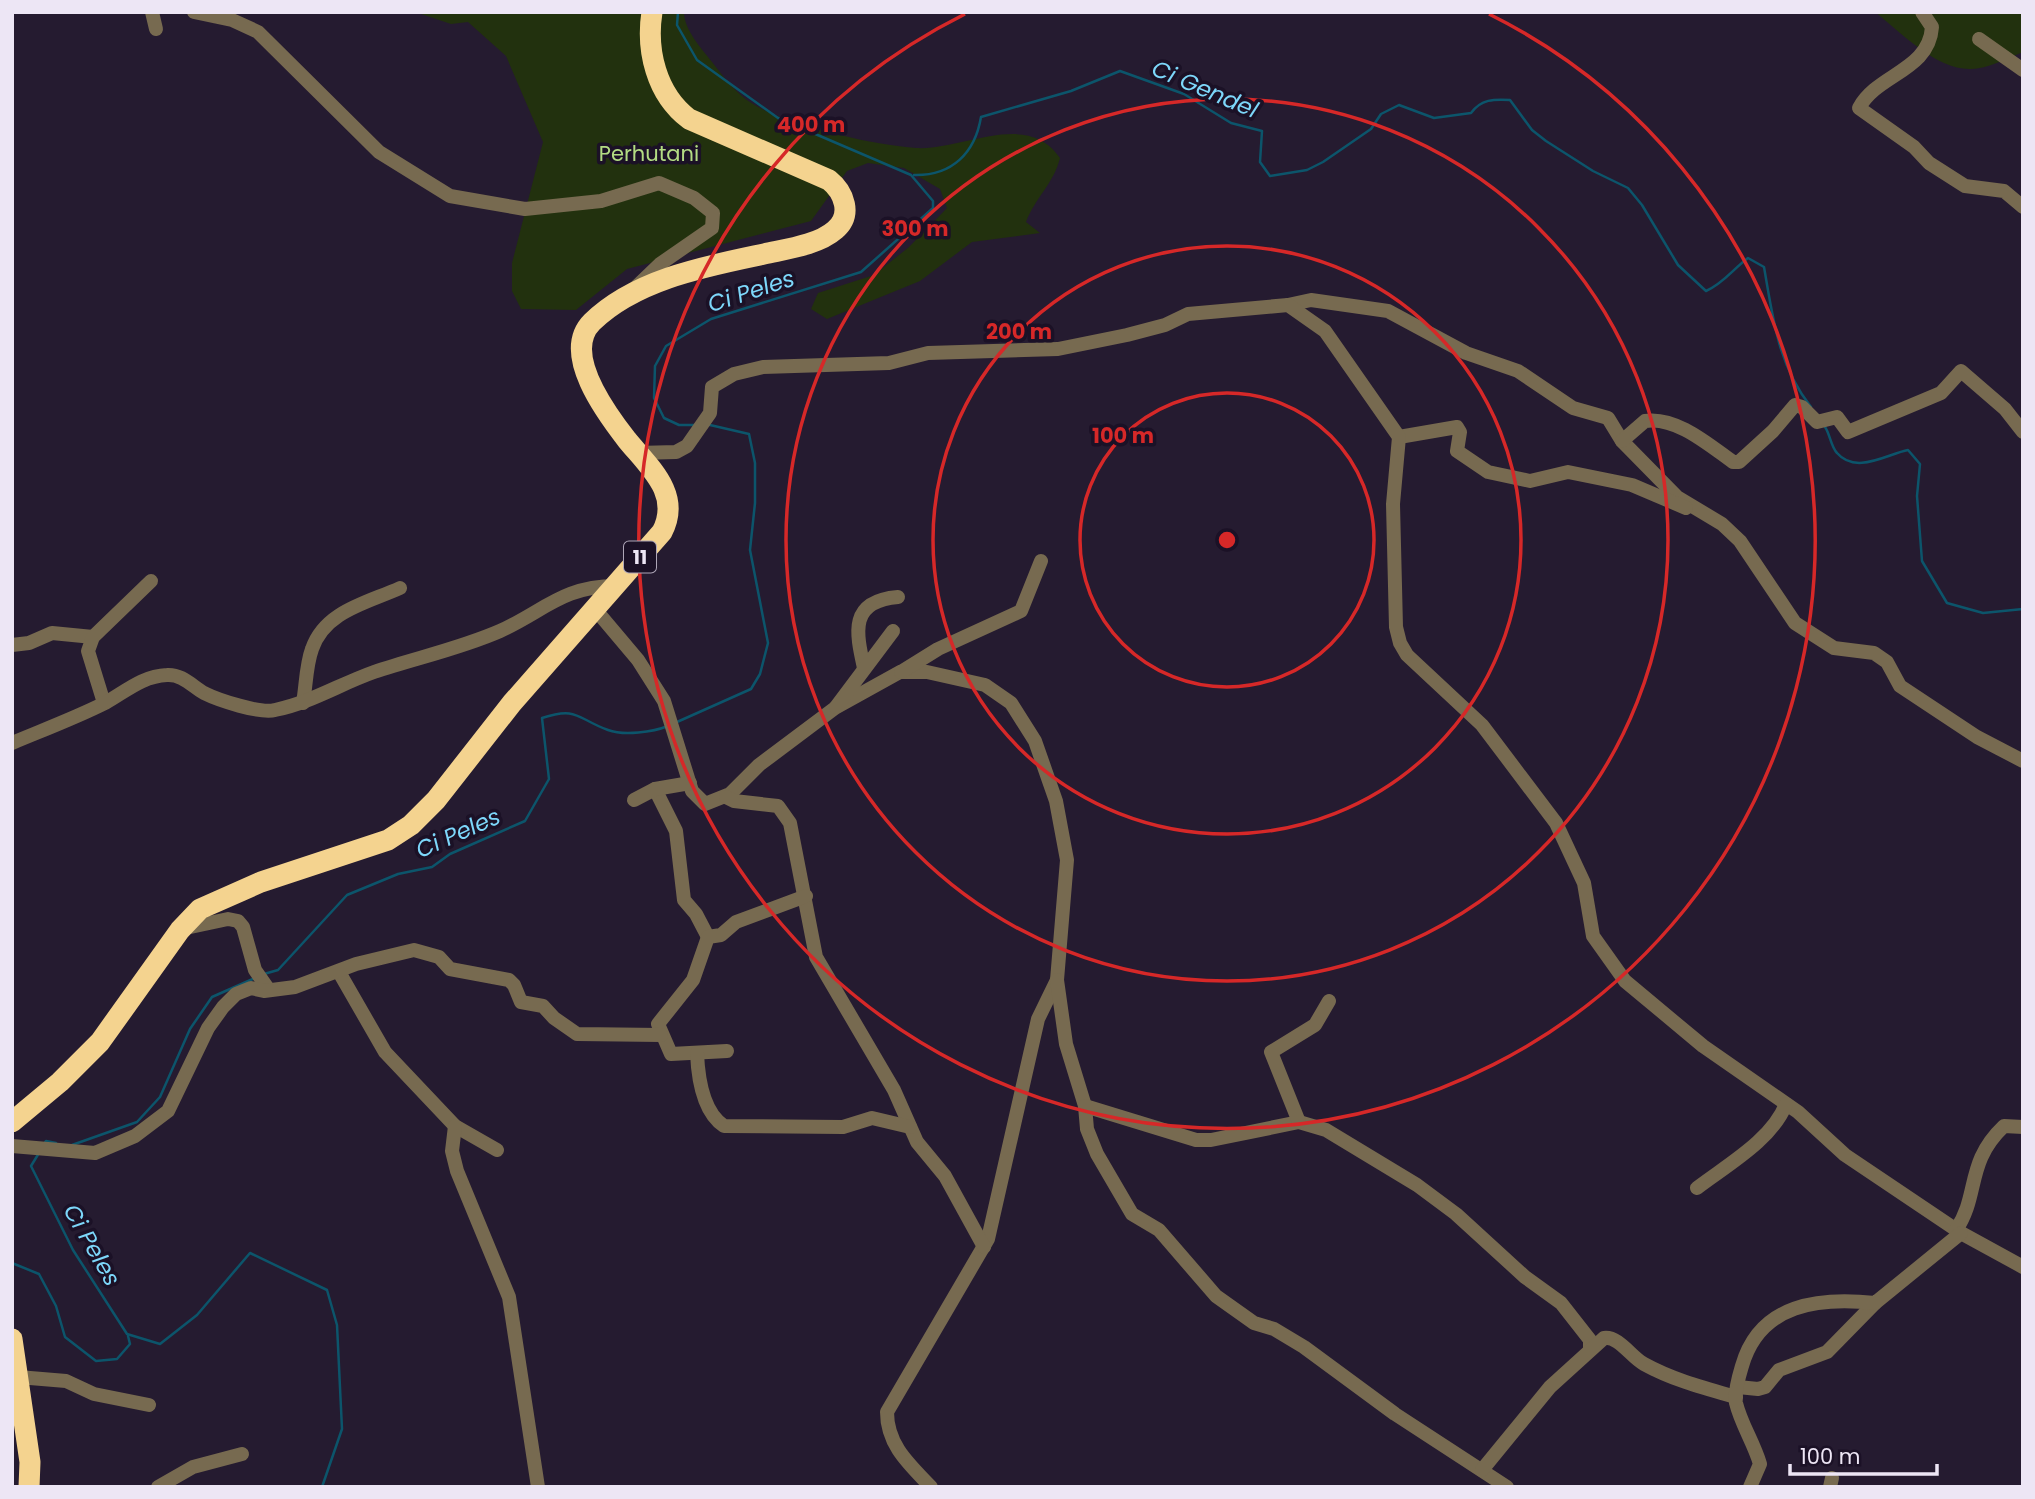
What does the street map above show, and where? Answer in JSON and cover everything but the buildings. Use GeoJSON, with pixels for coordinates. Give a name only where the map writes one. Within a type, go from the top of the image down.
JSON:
{"type":"FeatureCollection","features":[{"type":"Feature","properties":{"kind":"highway","name":"11"},"geometry":{"type":"LineString","coordinates":[[12,1122],[71,1072],[100,1042],[180,930],[200,909],[225,896],[377,845],[405,829],[436,800],[512,703],[591,613],[605,586],[662,532],[669,514],[663,486],[585,372],[581,350],[585,330],[593,321],[631,296],[684,274],[815,239],[834,231],[846,209],[843,196],[829,180],[749,147],[683,114],[668,94],[652,61],[648,40],[652,12]]}},
{"type":"Feature","properties":{"kind":"highway"},"geometry":{"type":"LineString","coordinates":[[12,1339],[30,1462],[29,1487]]}},
{"type":"Feature","properties":{"kind":"street"},"geometry":{"type":"LineString","coordinates":[[152,12],[156,29]]}},
{"type":"Feature","properties":{"kind":"street"},"geometry":{"type":"LineString","coordinates":[[194,12],[232,20],[258,32],[379,152],[450,196],[525,209],[601,201],[659,183],[694,198],[713,213],[712,228],[652,271],[631,296]]}},
{"type":"Feature","properties":{"kind":"street"},"geometry":{"type":"LineString","coordinates":[[1922,12],[1932,27],[1928,46],[1908,68],[1873,89],[1859,108],[1914,147],[1929,163],[1965,186],[2004,191],[2023,207]]}},
{"type":"Feature","properties":{"kind":"street"},"geometry":{"type":"LineString","coordinates":[[1979,39],[2023,70]]}},
{"type":"Feature","properties":{"kind":"street"},"geometry":{"type":"LineString","coordinates":[[638,453],[676,452],[692,439],[710,413],[712,387],[719,381],[750,369],[825,363],[889,363],[928,353],[1058,349],[1165,325],[1188,314],[1289,305],[1311,300],[1388,311],[1466,353],[1518,372],[1573,408],[1608,418],[1622,441],[1677,497],[1722,524],[1740,541],[1795,623],[1834,648],[1874,653],[1887,662],[1900,686],[1978,737],[2023,761]]}},
{"type":"Feature","properties":{"kind":"street"},"geometry":{"type":"LineString","coordinates":[[1289,305],[1325,331],[1399,437],[1393,504],[1396,627],[1400,643],[1407,655],[1482,725],[1556,824],[1584,883],[1593,936],[1625,981],[1703,1046],[1786,1104],[1844,1155],[1959,1232],[2023,1268]]}},
{"type":"Feature","properties":{"kind":"street"},"geometry":{"type":"LineString","coordinates":[[1622,441],[1646,421],[1665,422],[1707,443],[1733,462],[1739,461],[1773,431],[1794,405],[1802,407],[1823,421],[1837,417],[1848,432],[1941,393],[1961,371],[2005,409],[2023,432]]}},
{"type":"Feature","properties":{"kind":"street"},"geometry":{"type":"LineString","coordinates":[[1399,437],[1457,427],[1460,432],[1457,451],[1484,471],[1530,481],[1568,472],[1632,485],[1678,507],[1694,507]]}},
{"type":"Feature","properties":{"kind":"street"},"geometry":{"type":"LineString","coordinates":[[591,613],[638,660],[664,701],[668,721],[695,797],[705,804],[726,797],[759,765],[835,708],[938,649],[1021,611],[1041,561]]}},
{"type":"Feature","properties":{"kind":"street"},"geometry":{"type":"LineString","coordinates":[[104,703],[88,651],[93,637],[152,581]]}},
{"type":"Feature","properties":{"kind":"street"},"geometry":{"type":"LineString","coordinates":[[12,743],[104,703],[145,679],[167,675],[188,680],[203,692],[250,709],[271,711],[303,703],[371,673],[474,642],[538,611],[569,592],[605,586]]}},
{"type":"Feature","properties":{"kind":"street"},"geometry":{"type":"LineString","coordinates":[[303,703],[312,648],[327,623],[344,611],[400,588]]}},
{"type":"Feature","properties":{"kind":"street"},"geometry":{"type":"LineString","coordinates":[[864,668],[856,634],[857,623],[867,609],[887,598],[898,597]]}},
{"type":"Feature","properties":{"kind":"street"},"geometry":{"type":"LineString","coordinates":[[835,708],[893,631]]}},
{"type":"Feature","properties":{"kind":"street"},"geometry":{"type":"LineString","coordinates":[[12,645],[29,643],[52,633],[93,637]]}},
{"type":"Feature","properties":{"kind":"street"},"geometry":{"type":"LineString","coordinates":[[900,672],[927,672],[985,685],[1011,703],[1035,741],[1056,801],[1067,860],[1057,980],[1066,1044],[1085,1106],[1092,1142],[1132,1214],[1159,1230],[1216,1296],[1254,1322],[1274,1329],[1304,1348],[1395,1414],[1507,1487]]}},
{"type":"Feature","properties":{"kind":"street"},"geometry":{"type":"LineString","coordinates":[[634,800],[655,789],[690,783]]}},
{"type":"Feature","properties":{"kind":"street"},"geometry":{"type":"LineString","coordinates":[[655,789],[676,831],[684,900],[696,914],[708,937],[693,981],[657,1024],[671,1054],[727,1051]]}},
{"type":"Feature","properties":{"kind":"street"},"geometry":{"type":"LineString","coordinates":[[726,797],[734,801],[778,806],[790,823],[816,957],[894,1090],[921,1149],[945,1176],[984,1247]]}},
{"type":"Feature","properties":{"kind":"street"},"geometry":{"type":"LineString","coordinates":[[708,937],[721,935],[736,922],[806,896]]}},
{"type":"Feature","properties":{"kind":"street"},"geometry":{"type":"LineString","coordinates":[[180,930],[228,919],[238,920],[263,982]]}},
{"type":"Feature","properties":{"kind":"street"},"geometry":{"type":"LineString","coordinates":[[12,1146],[95,1153],[135,1136],[169,1111],[208,1028],[236,994],[263,982],[295,987],[356,964],[414,950],[439,957],[450,969],[509,981],[514,985],[521,1002],[543,1006],[575,1034],[661,1035]]}},
{"type":"Feature","properties":{"kind":"street"},"geometry":{"type":"LineString","coordinates":[[339,972],[385,1052],[455,1126],[497,1150]]}},
{"type":"Feature","properties":{"kind":"street"},"geometry":{"type":"LineString","coordinates":[[932,1487],[894,1445],[887,1425],[887,1412],[984,1247],[1038,1020],[1057,980]]}},
{"type":"Feature","properties":{"kind":"street"},"geometry":{"type":"LineString","coordinates":[[1299,1122],[1271,1052],[1315,1025],[1329,1001]]}},
{"type":"Feature","properties":{"kind":"street"},"geometry":{"type":"LineString","coordinates":[[697,1053],[698,1069],[707,1103],[714,1119],[724,1126],[843,1127],[872,1118],[910,1127]]}},
{"type":"Feature","properties":{"kind":"street"},"geometry":{"type":"LineString","coordinates":[[1697,1188],[1765,1133],[1779,1119],[1786,1104]]}},
{"type":"Feature","properties":{"kind":"street"},"geometry":{"type":"LineString","coordinates":[[1085,1106],[1126,1121],[1196,1140],[1211,1140],[1299,1122],[1326,1130],[1418,1185],[1456,1214],[1525,1277],[1561,1303],[1590,1340],[1590,1348]]}},
{"type":"Feature","properties":{"kind":"street"},"geometry":{"type":"LineString","coordinates":[[455,1126],[452,1151],[457,1171],[509,1297],[537,1487]]}},
{"type":"Feature","properties":{"kind":"street"},"geometry":{"type":"LineString","coordinates":[[1482,1470],[1550,1387],[1598,1341],[1609,1337],[1641,1362],[1674,1379],[1737,1392],[1765,1387],[1779,1370],[1827,1352],[1875,1303],[1959,1232],[1967,1213],[1973,1173],[1987,1145],[2004,1126],[2023,1128]]}},
{"type":"Feature","properties":{"kind":"street"},"geometry":{"type":"LineString","coordinates":[[1750,1487],[1760,1464],[1737,1392],[1748,1346],[1783,1313],[1821,1300],[1875,1303]]}},
{"type":"Feature","properties":{"kind":"street"},"geometry":{"type":"LineString","coordinates":[[18,1377],[66,1381],[94,1394],[149,1405]]}},
{"type":"Feature","properties":{"kind":"street"},"geometry":{"type":"LineString","coordinates":[[158,1487],[193,1468],[242,1454]]}},
{"type":"Feature","properties":{"kind":"green space","name":"Perhutani"},"geometry":{"type":"Polygon","coordinates":[[[415,12],[684,12],[694,39],[736,90],[753,104],[787,120],[855,139],[916,148],[1012,134],[1030,136],[1046,144],[1060,158],[1026,222],[1040,233],[972,242],[920,281],[827,319],[811,309],[818,293],[874,275],[909,247],[947,208],[940,189],[904,168],[868,163],[847,171],[811,221],[627,269],[576,310],[521,309],[512,291],[512,263],[543,142],[506,56],[468,22],[451,24],[415,12]]]}},
{"type":"Feature","properties":{"kind":"green space"},"geometry":{"type":"Polygon","coordinates":[[[1875,12],[2023,12],[2023,52],[1984,67],[1958,68],[1920,49],[1875,12]]]}},
{"type":"Feature","properties":{"kind":"waterway","name":"Ci Peles"},"geometry":{"type":"LineString","coordinates":[[678,12],[677,25],[697,60],[778,118],[911,175],[933,201],[933,208],[861,272],[711,319],[666,346],[655,366],[654,398],[664,418],[679,425],[696,425]]}},
{"type":"Feature","properties":{"kind":"waterway","name":"Ci Gendel"},"geometry":{"type":"LineString","coordinates":[[914,175],[940,171],[959,160],[973,141],[981,117],[1071,91],[1120,71],[1184,94],[1231,123],[1262,131],[1260,162],[1270,176],[1307,170],[1323,162],[1371,129],[1381,114],[1399,105],[1434,118],[1471,113],[1488,101],[1510,100],[1532,130],[1546,141],[1593,171],[1628,188],[1642,205],[1678,265],[1706,291],[1748,258],[1764,267],[1778,341],[1791,375],[1811,407]]}},
{"type":"Feature","properties":{"kind":"waterway","name":"Ci Peles"},"geometry":{"type":"LineString","coordinates":[[677,722],[751,689],[760,674],[768,643],[750,550],[755,503],[755,463],[749,434],[710,425]]}},
{"type":"Feature","properties":{"kind":"waterway","name":"Ci Gendel"},"geometry":{"type":"LineString","coordinates":[[1825,427],[1835,450],[1845,459],[1862,463],[1908,450],[1920,464],[1917,496],[1922,561],[1947,603],[1983,613],[2023,609]]}},
{"type":"Feature","properties":{"kind":"waterway","name":"Ci Peles"},"geometry":{"type":"LineString","coordinates":[[264,974],[278,970],[347,895],[398,874],[432,867],[450,854],[525,821],[549,779],[542,718],[563,713],[577,715],[598,726],[622,733],[668,726]]}},
{"type":"Feature","properties":{"kind":"waterway","name":"Ci Peles"},"geometry":{"type":"LineString","coordinates":[[72,1145],[137,1122],[160,1097],[190,1029],[212,997],[255,978]]}},
{"type":"Feature","properties":{"kind":"waterway","name":"Ci Peles"},"geometry":{"type":"LineString","coordinates":[[44,1144],[46,1141],[56,1143]]}},
{"type":"Feature","properties":{"kind":"waterway","name":"Ci Peles"},"geometry":{"type":"LineString","coordinates":[[39,1153],[31,1166],[73,1250],[127,1334],[160,1344],[197,1315],[250,1253],[327,1290],[337,1325],[342,1429],[322,1487]]}},
{"type":"Feature","properties":{"kind":"waterway"},"geometry":{"type":"LineString","coordinates":[[12,1263],[39,1274],[56,1306],[65,1337],[96,1361],[117,1359],[130,1344],[128,1336]]}}]}
